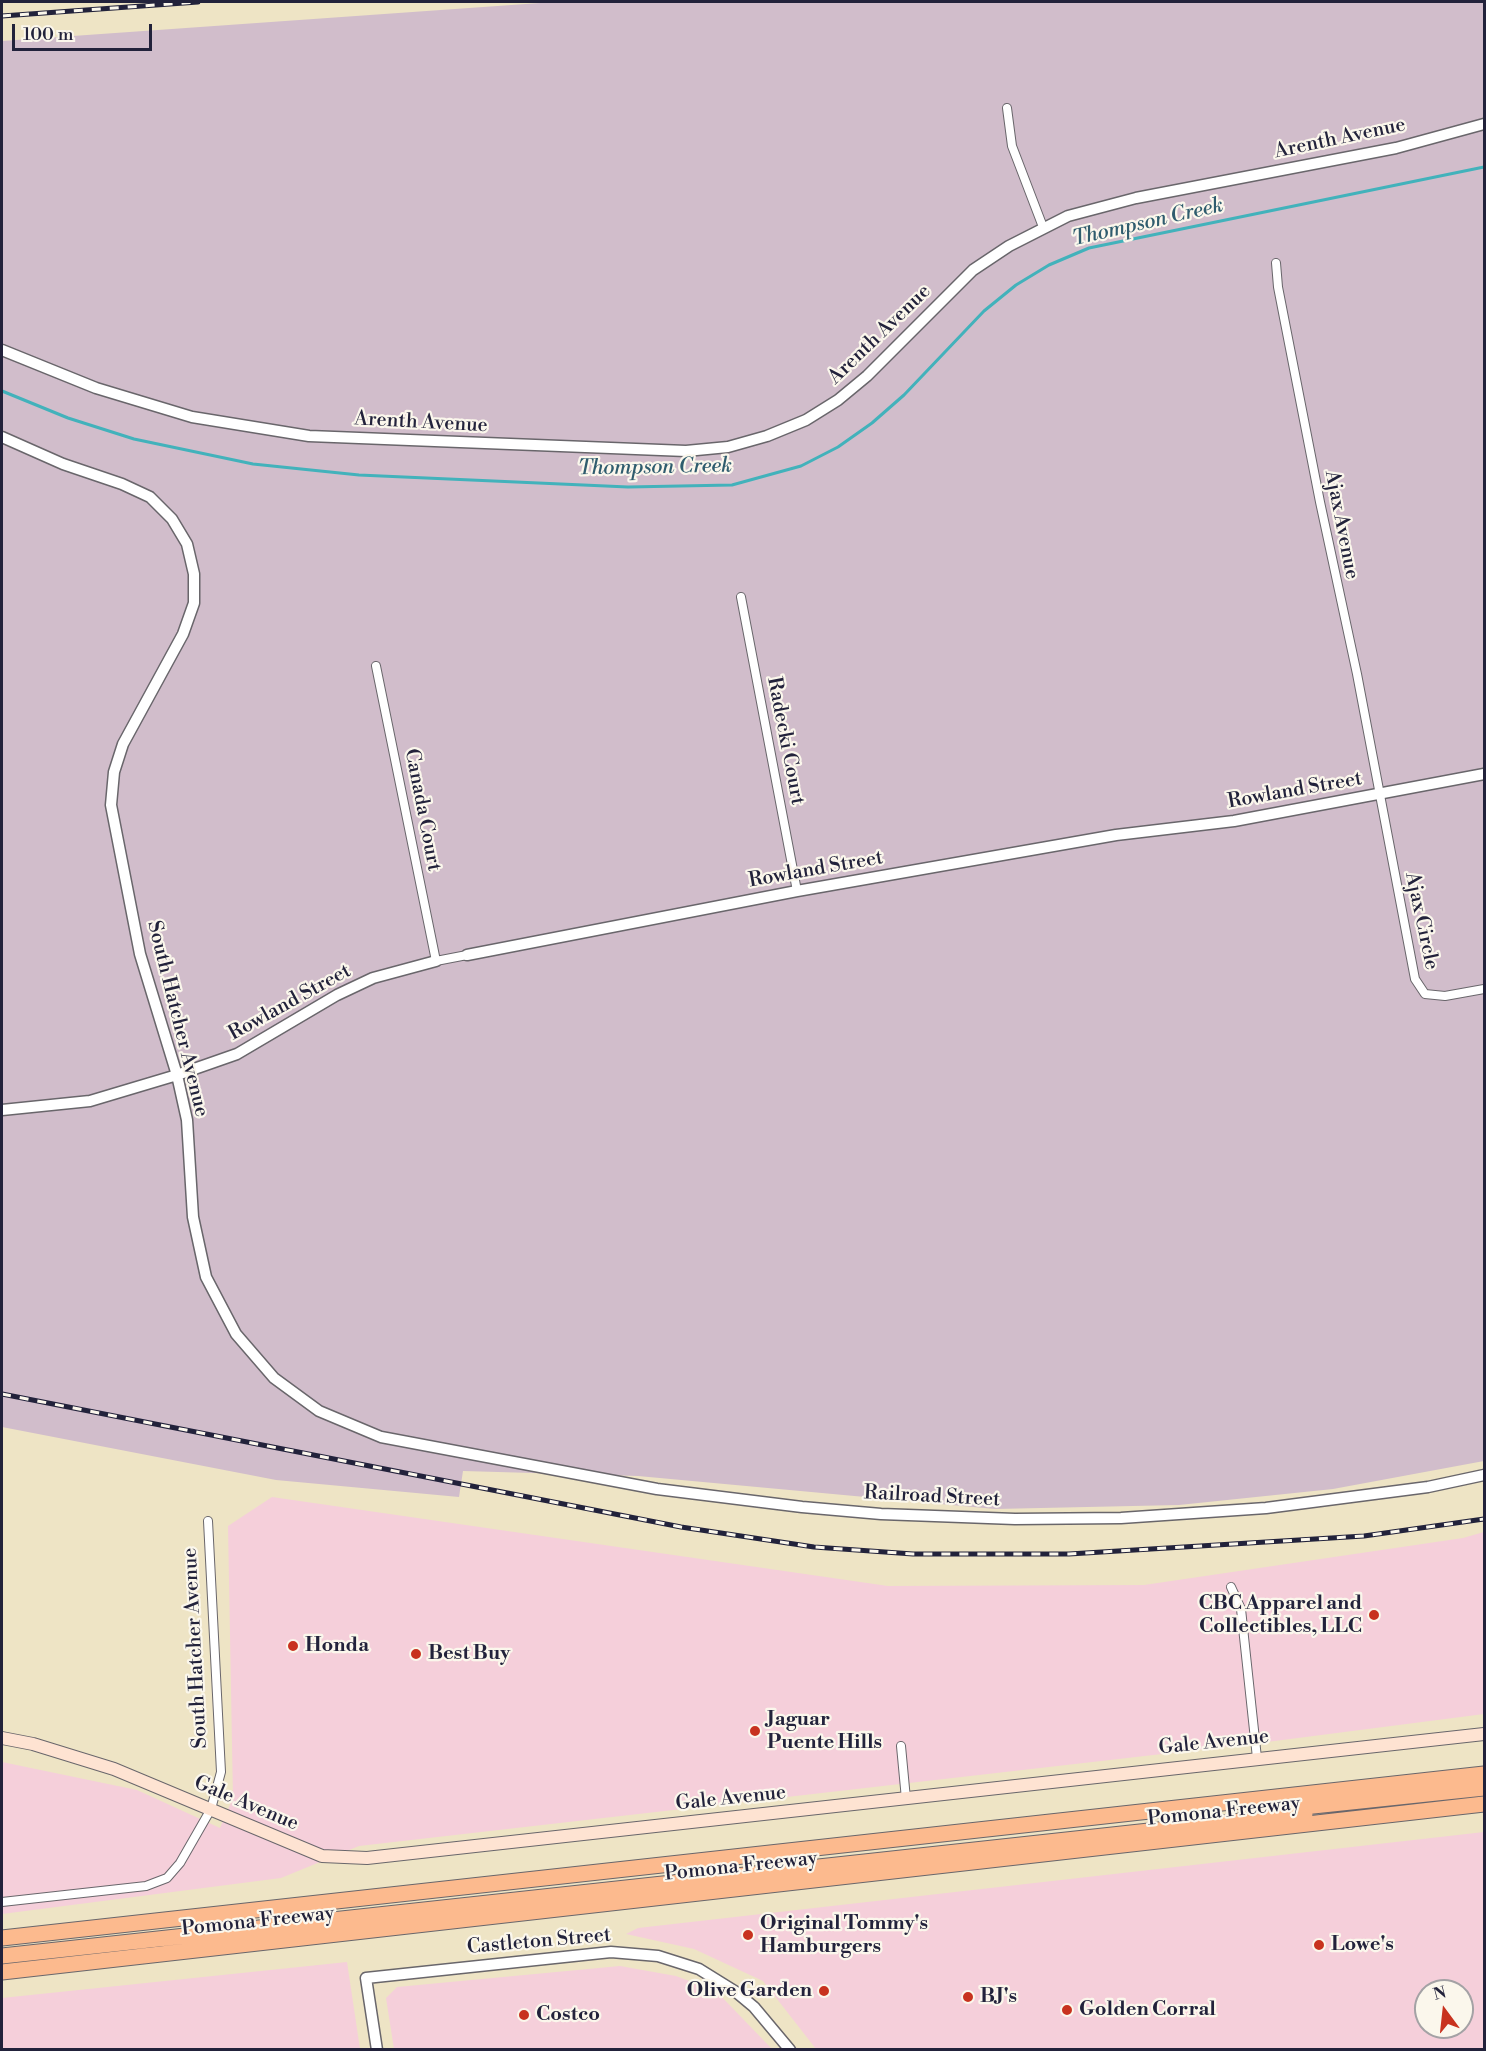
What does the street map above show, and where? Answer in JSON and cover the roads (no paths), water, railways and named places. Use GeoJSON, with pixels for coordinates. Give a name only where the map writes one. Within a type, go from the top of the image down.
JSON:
{"type":"FeatureCollection","features":[{"type":"Feature","properties":{"kind":"highway","name":"Pomona Freeway"},"geometry":{"type":"LineString","coordinates":[[2,1938],[1485,1774]]}},
{"type":"Feature","properties":{"kind":"highway"},"geometry":{"type":"LineString","coordinates":[[2,1950],[1485,1788]]}},
{"type":"Feature","properties":{"kind":"highway"},"geometry":{"type":"LineString","coordinates":[[2,1956],[1485,1794]]}},
{"type":"Feature","properties":{"kind":"highway","name":"Pomona Freeway"},"geometry":{"type":"LineString","coordinates":[[2,1972],[1485,1804]]}},
{"type":"Feature","properties":{"kind":"main road","name":"Gale Avenue"},"geometry":{"type":"LineString","coordinates":[[2,1738],[33,1744],[114,1769],[322,1856],[367,1858],[1485,1734]]}},
{"type":"Feature","properties":{"kind":"street"},"geometry":{"type":"LineString","coordinates":[[1007,108],[1012,146],[1043,227]]}},
{"type":"Feature","properties":{"kind":"street","name":"Arenth Avenue"},"geometry":{"type":"LineString","coordinates":[[2,350],[96,388],[192,417],[309,436],[674,451],[728,447],[767,436],[806,420],[838,400],[867,376],[973,270],[1009,246],[1068,216],[1136,198],[1356,156],[1485,124]]}},
{"type":"Feature","properties":{"kind":"street","name":"Ajax Avenue"},"geometry":{"type":"LineString","coordinates":[[1276,263],[1278,286],[1379,793]]}},
{"type":"Feature","properties":{"kind":"street","name":"South Hatcher Avenue"},"geometry":{"type":"LineString","coordinates":[[2,437],[63,464],[122,484],[150,497],[172,519],[187,544],[194,574],[194,603],[183,634],[123,744],[114,772],[111,805],[140,954],[177,1075],[187,1120],[193,1217],[206,1277],[237,1334],[274,1378],[319,1411],[381,1437]]}},
{"type":"Feature","properties":{"kind":"street","name":"Radecki Court"},"geometry":{"type":"LineString","coordinates":[[741,597],[797,891]]}},
{"type":"Feature","properties":{"kind":"street","name":"Canada Court"},"geometry":{"type":"LineString","coordinates":[[376,666],[436,961]]}},
{"type":"Feature","properties":{"kind":"street","name":"Rowland Street"},"geometry":{"type":"LineString","coordinates":[[177,1075],[237,1054],[337,995],[374,978],[436,961],[797,891],[1116,835],[1234,821],[1485,774]]}},
{"type":"Feature","properties":{"kind":"street","name":"Ajax Circle"},"geometry":{"type":"LineString","coordinates":[[1379,793],[1415,979],[1425,994],[1445,996],[1485,989]]}},
{"type":"Feature","properties":{"kind":"street"},"geometry":{"type":"LineString","coordinates":[[2,1110],[90,1101],[177,1075]]}},
{"type":"Feature","properties":{"kind":"street","name":"Railroad Street"},"geometry":{"type":"LineString","coordinates":[[381,1437],[660,1489],[881,1514],[1015,1519],[1121,1518],[1266,1509],[1428,1487],[1485,1476]]}},
{"type":"Feature","properties":{"kind":"street","name":"South Hatcher Avenue"},"geometry":{"type":"LineString","coordinates":[[2,1902],[146,1886],[167,1878],[180,1863],[211,1809],[221,1772],[208,1521]]}},
{"type":"Feature","properties":{"kind":"street"},"geometry":{"type":"LineString","coordinates":[[1232,1587],[1242,1609],[1257,1758]]}},
{"type":"Feature","properties":{"kind":"street"},"geometry":{"type":"LineString","coordinates":[[901,1746],[906,1799]]}},
{"type":"Feature","properties":{"kind":"street","name":"Castleton Street"},"geometry":{"type":"LineString","coordinates":[[377,2049],[366,1978],[611,1952],[658,1956],[699,1969],[736,1992],[769,2023],[790,2049]]}},
{"type":"Feature","properties":{"kind":"waterway","name":"Thompson Creek"},"geometry":{"type":"LineString","coordinates":[[2,391],[68,418],[134,439],[253,464],[359,475],[628,487],[732,485],[801,466],[838,447],[872,423],[904,395],[984,311],[1016,285],[1049,265],[1089,248],[1484,167]]}},
{"type":"Feature","properties":{"kind":"railway"},"geometry":{"type":"LineString","coordinates":[[2,16],[198,2]]}},
{"type":"Feature","properties":{"kind":"railway"},"geometry":{"type":"LineString","coordinates":[[2,1394],[681,1527],[814,1547],[913,1554],[1069,1554],[1364,1536],[1484,1519]]}},
{"type":"Feature","properties":{"kind":"place","name":"CBC Apparel and Collectibles, LLC"},"geometry":{"type":"Point","coordinates":[1374,1615]}},
{"type":"Feature","properties":{"kind":"place","name":"Honda"},"geometry":{"type":"Point","coordinates":[293,1646]}},
{"type":"Feature","properties":{"kind":"place","name":"Best Buy"},"geometry":{"type":"Point","coordinates":[416,1654]}},
{"type":"Feature","properties":{"kind":"place","name":"Jaguar Puente Hills"},"geometry":{"type":"Point","coordinates":[755,1731]}},
{"type":"Feature","properties":{"kind":"place","name":"Original Tommy's Hamburgers"},"geometry":{"type":"Point","coordinates":[748,1935]}},
{"type":"Feature","properties":{"kind":"place","name":"Lowe's"},"geometry":{"type":"Point","coordinates":[1319,1945]}},
{"type":"Feature","properties":{"kind":"place","name":"Olive Garden"},"geometry":{"type":"Point","coordinates":[824,1991]}},
{"type":"Feature","properties":{"kind":"place","name":"BJ's"},"geometry":{"type":"Point","coordinates":[968,1997]}},
{"type":"Feature","properties":{"kind":"place","name":"Golden Corral"},"geometry":{"type":"Point","coordinates":[1067,2010]}},
{"type":"Feature","properties":{"kind":"place","name":"Costco"},"geometry":{"type":"Point","coordinates":[524,2015]}}]}
